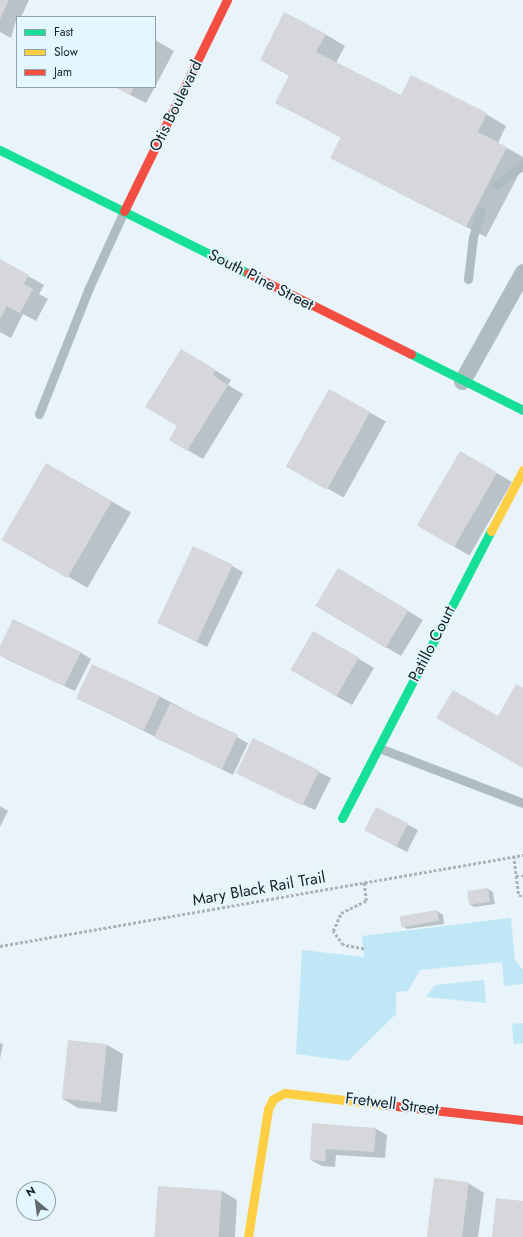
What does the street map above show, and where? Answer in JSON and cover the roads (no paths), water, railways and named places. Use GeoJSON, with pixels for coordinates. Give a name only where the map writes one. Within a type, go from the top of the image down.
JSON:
{"type":"FeatureCollection","features":[{"type":"Feature","properties":{"kind":"main road","name":"Otis Boulevard"},"geometry":{"type":"LineString","coordinates":[[124,211],[227,0]]}},
{"type":"Feature","properties":{"kind":"main road","name":"South Pine Street"},"geometry":{"type":"LineString","coordinates":[[0,150],[523,410]]}},
{"type":"Feature","properties":{"kind":"main road","name":"Patillo Court"},"geometry":{"type":"LineString","coordinates":[[342,818],[523,470]]}},
{"type":"Feature","properties":{"kind":"main road","name":"Fretwell Street"},"geometry":{"type":"LineString","coordinates":[[248,1237],[268,1109],[273,1099],[285,1093],[523,1120]]}},
{"type":"Feature","properties":{"kind":"street"},"geometry":{"type":"LineString","coordinates":[[462,381],[523,272]]}},
{"type":"Feature","properties":{"kind":"lane"},"geometry":{"type":"LineString","coordinates":[[496,185],[523,165]]}},
{"type":"Feature","properties":{"kind":"lane"},"geometry":{"type":"LineString","coordinates":[[39,414],[88,290],[124,211]]}},
{"type":"Feature","properties":{"kind":"lane"},"geometry":{"type":"LineString","coordinates":[[468,279],[473,237],[481,211]]}},
{"type":"Feature","properties":{"kind":"lane"},"geometry":{"type":"LineString","coordinates":[[379,748],[523,802]]}}]}
